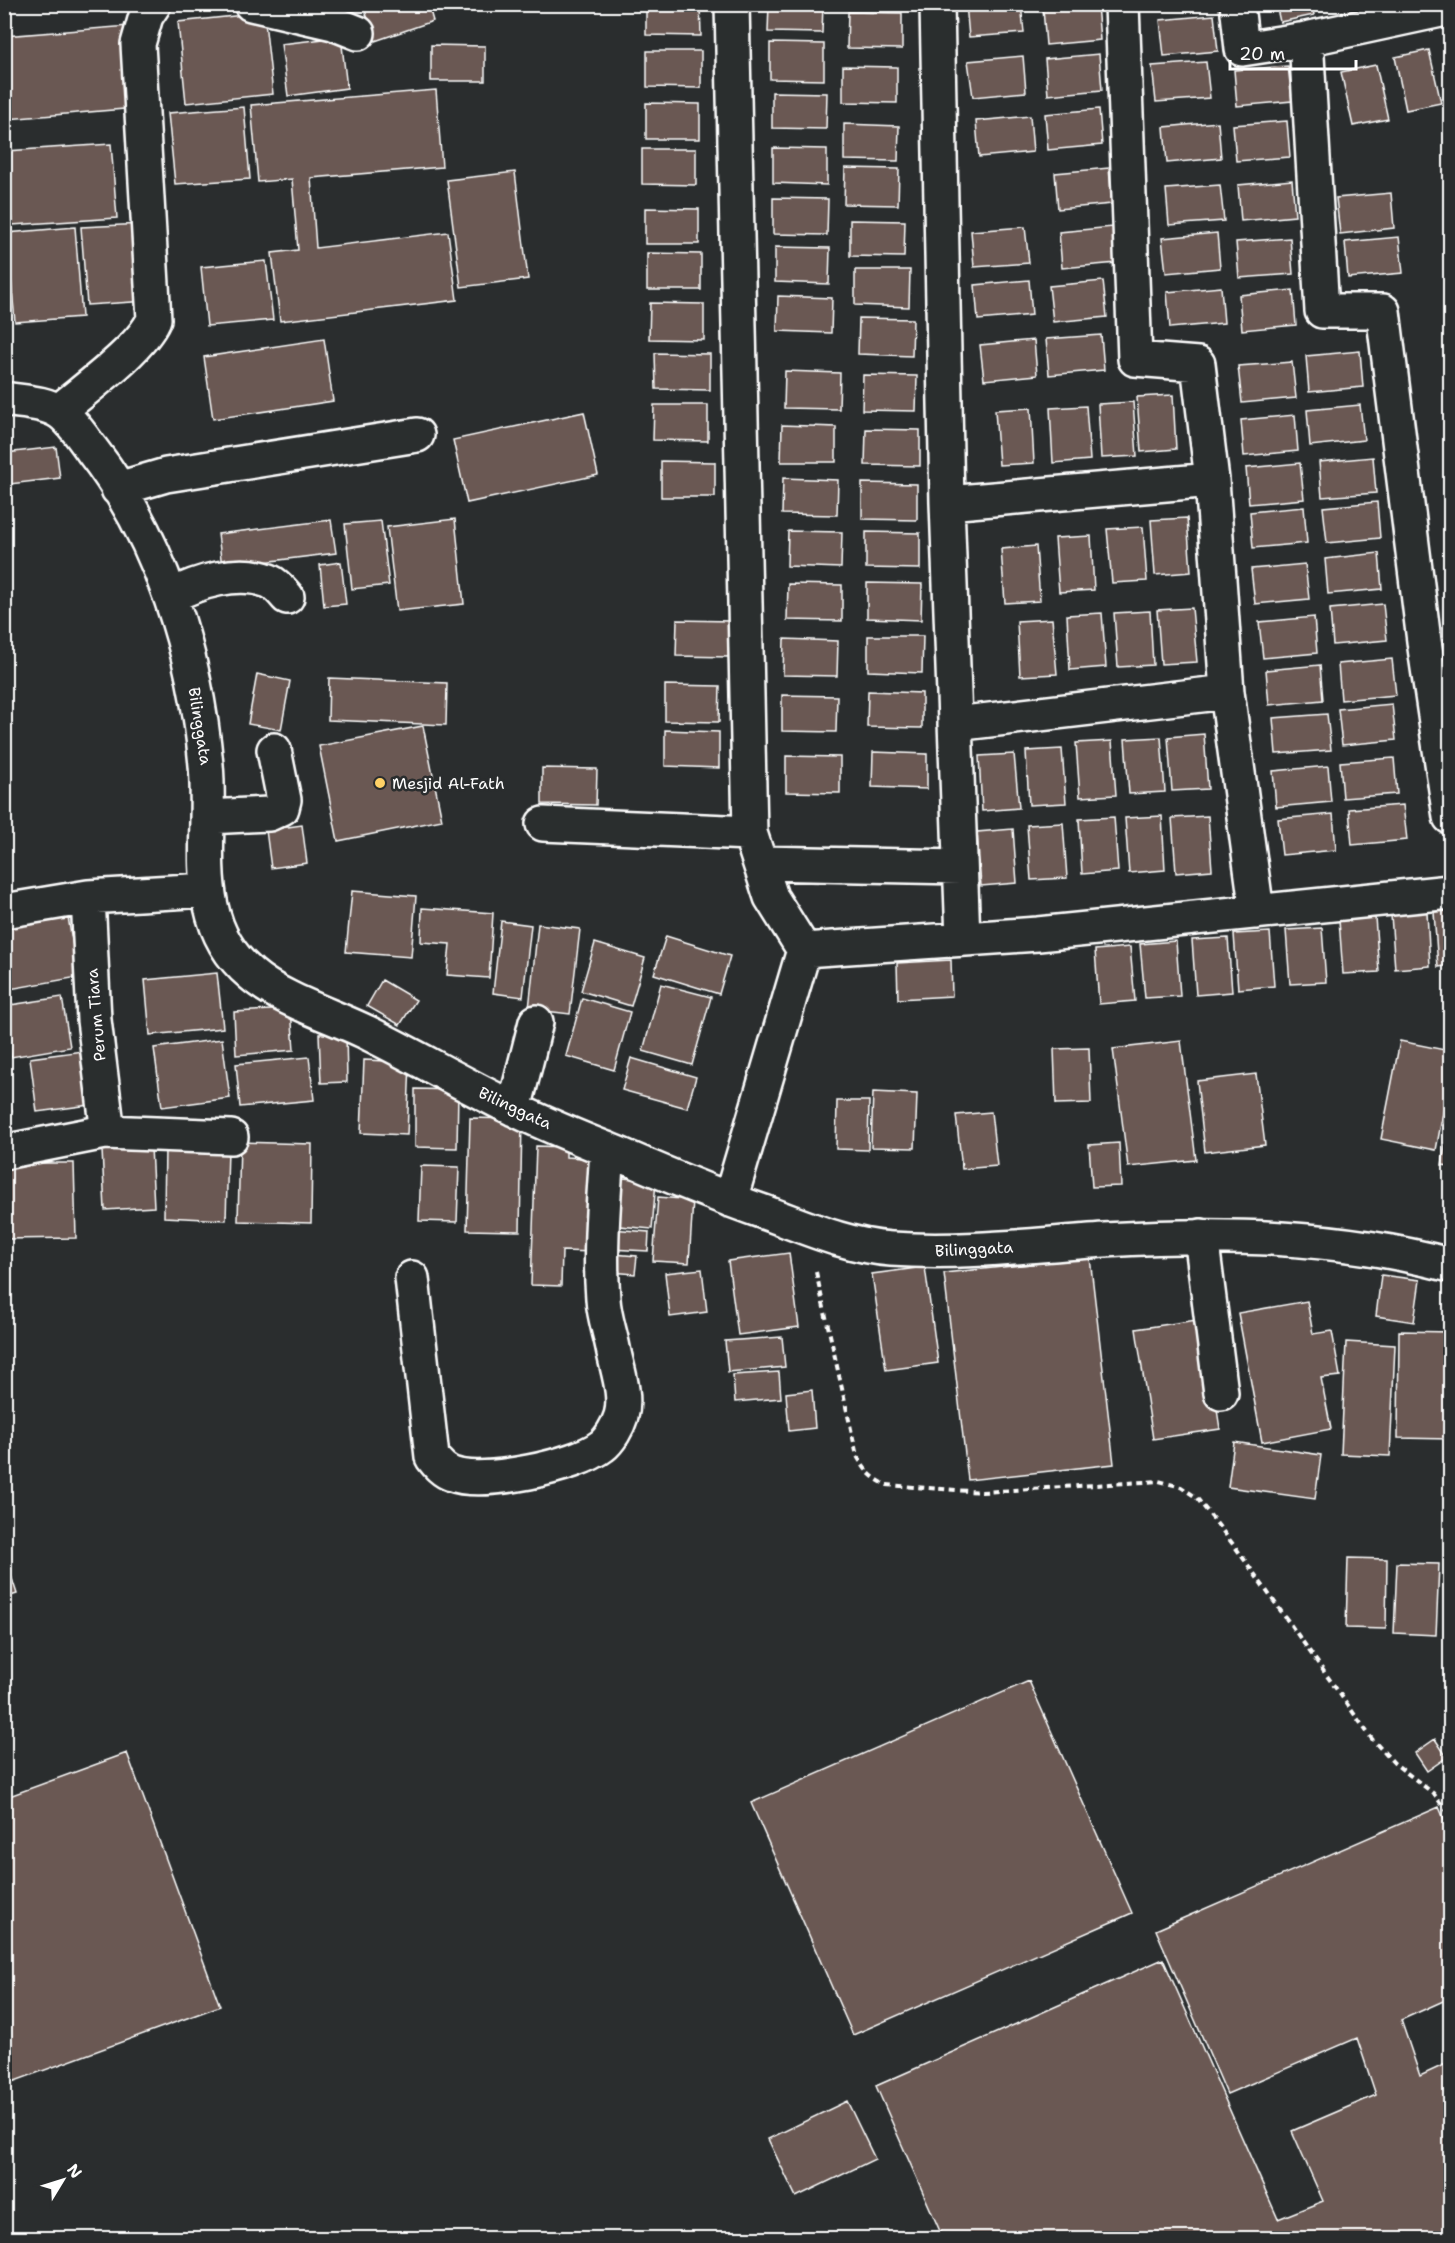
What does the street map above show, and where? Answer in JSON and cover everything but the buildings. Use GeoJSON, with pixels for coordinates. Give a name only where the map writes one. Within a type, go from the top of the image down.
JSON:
{"type":"FeatureCollection","features":[{"type":"Feature","properties":{"kind":"street"},"geometry":{"type":"LineString","coordinates":[[4,399],[44,405],[69,403],[146,333],[153,319],[138,44],[146,16],[154,4]]}},
{"type":"Feature","properties":{"kind":"street"},"geometry":{"type":"LineString","coordinates":[[251,4],[333,23],[358,33]]}},
{"type":"Feature","properties":{"kind":"street"},"geometry":{"type":"LineString","coordinates":[[730,1200],[804,950],[771,897],[755,848],[732,4]]}},
{"type":"Feature","properties":{"kind":"street"},"geometry":{"type":"LineString","coordinates":[[937,4],[947,503],[963,939]]}},
{"type":"Feature","properties":{"kind":"street"},"geometry":{"type":"LineString","coordinates":[[1122,4],[1136,359],[1198,364],[1212,480],[1227,692],[1257,912]]}},
{"type":"Feature","properties":{"kind":"street"},"geometry":{"type":"LineString","coordinates":[[1237,4],[1242,49],[1306,39],[1437,8]]}},
{"type":"Feature","properties":{"kind":"street"},"geometry":{"type":"LineString","coordinates":[[1306,39],[1322,311],[1383,311],[1424,641],[1450,817]]}},
{"type":"Feature","properties":{"kind":"street","name":"Bilinggata"},"geometry":{"type":"LineString","coordinates":[[69,403],[105,467],[126,487],[145,534],[180,592],[185,642],[199,711],[214,817],[207,890],[214,922],[222,941],[238,961],[253,976],[273,989],[368,1032],[519,1090],[606,1149],[730,1200],[852,1243],[882,1249],[930,1251],[1201,1236],[1273,1238],[1335,1243],[1450,1265]]}},
{"type":"Feature","properties":{"kind":"street"},"geometry":{"type":"LineString","coordinates":[[126,487],[166,475],[417,435]]}},
{"type":"Feature","properties":{"kind":"street"},"geometry":{"type":"LineString","coordinates":[[947,503],[1212,480]]}},
{"type":"Feature","properties":{"kind":"street"},"geometry":{"type":"LineString","coordinates":[[180,592],[227,578],[249,578],[269,581],[287,597]]}},
{"type":"Feature","properties":{"kind":"street"},"geometry":{"type":"LineString","coordinates":[[956,724],[1227,692]]}},
{"type":"Feature","properties":{"kind":"street"},"geometry":{"type":"LineString","coordinates":[[214,817],[269,814],[282,808],[284,800],[274,750]]}},
{"type":"Feature","properties":{"kind":"street"},"geometry":{"type":"LineString","coordinates":[[543,824],[755,848],[960,867]]}},
{"type":"Feature","properties":{"kind":"street"},"geometry":{"type":"LineString","coordinates":[[4,911],[88,897],[207,890]]}},
{"type":"Feature","properties":{"kind":"street"},"geometry":{"type":"LineString","coordinates":[[804,950],[963,939],[1450,892]]}},
{"type":"Feature","properties":{"kind":"street","name":"Perum Tiara"},"geometry":{"type":"LineString","coordinates":[[88,897],[94,1020],[106,1117],[105,1132]]}},
{"type":"Feature","properties":{"kind":"street"},"geometry":{"type":"LineString","coordinates":[[519,1090],[536,1022]]}},
{"type":"Feature","properties":{"kind":"street"},"geometry":{"type":"LineString","coordinates":[[4,1152],[105,1132],[231,1137]]}},
{"type":"Feature","properties":{"kind":"street"},"geometry":{"type":"LineString","coordinates":[[412,1278],[432,1457],[440,1468],[454,1475],[476,1478],[532,1471],[553,1467],[585,1456],[603,1446],[616,1428],[622,1414],[622,1391],[603,1302],[602,1231],[606,1149]]}},
{"type":"Feature","properties":{"kind":"street"},"geometry":{"type":"LineString","coordinates":[[1201,1236],[1221,1394]]}},
{"type":"Feature","properties":{"kind":"path"},"geometry":{"type":"LineString","coordinates":[[806,1227],[857,1456],[866,1472],[875,1480],[887,1485],[982,1492],[1159,1481],[1180,1486],[1196,1497],[1236,1548],[1372,1739],[1394,1762],[1433,1793],[1450,1815]]}},
{"type":"Feature","properties":{"kind":"place","name":"Mesjid Al-Fath"},"geometry":{"type":"Point","coordinates":[380,783]}}]}
